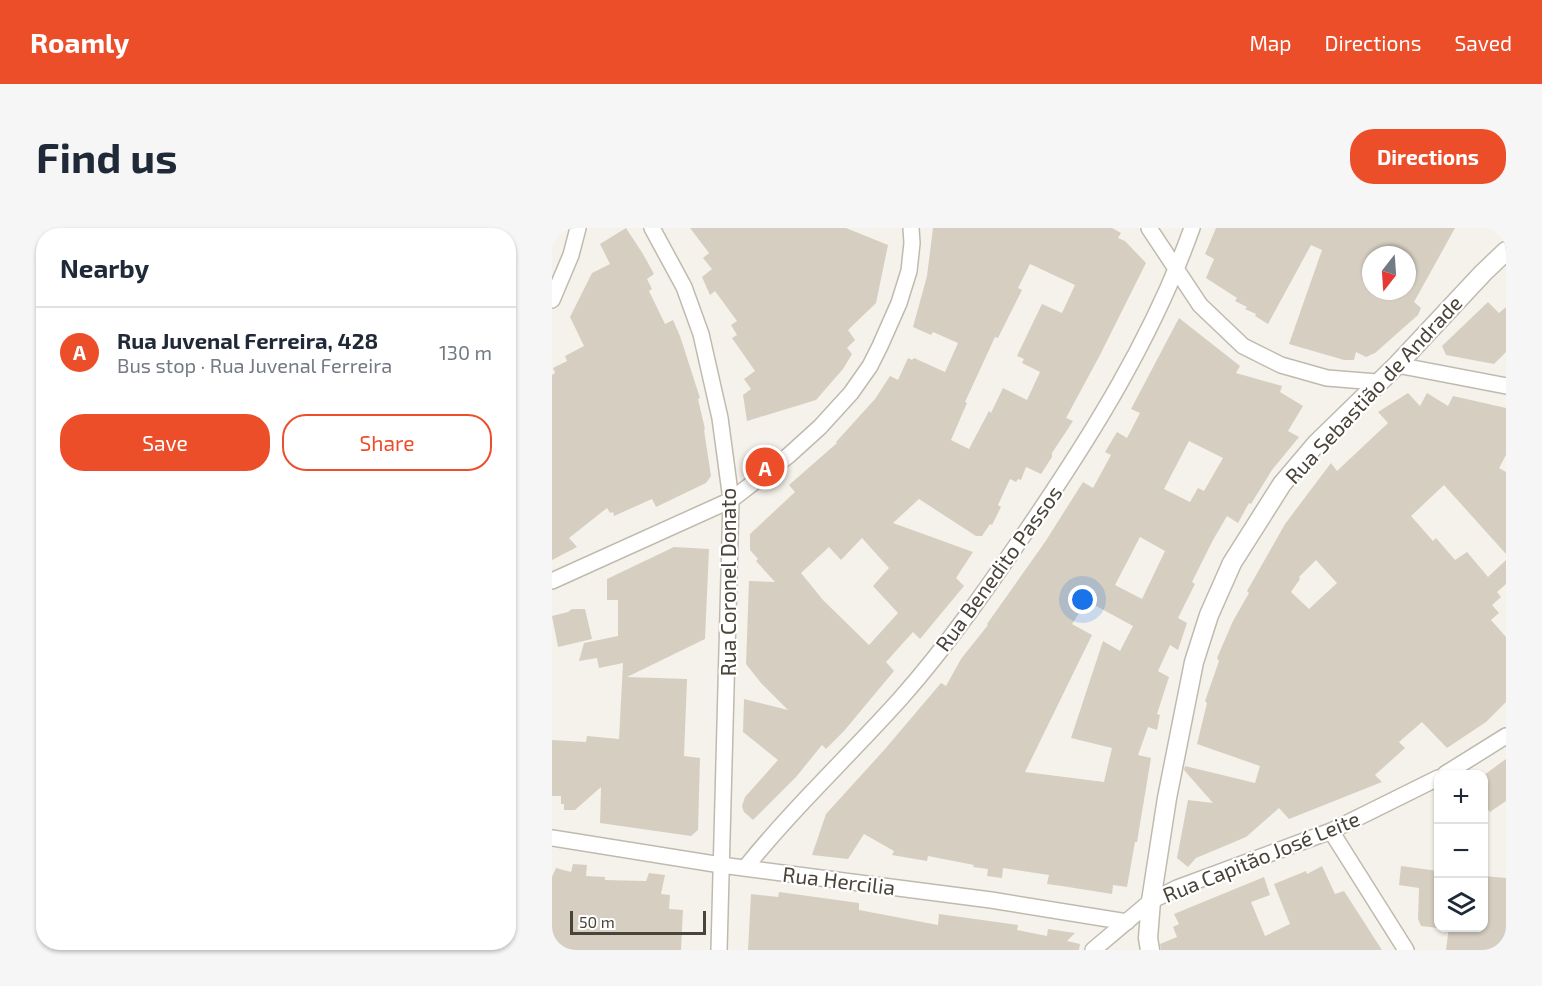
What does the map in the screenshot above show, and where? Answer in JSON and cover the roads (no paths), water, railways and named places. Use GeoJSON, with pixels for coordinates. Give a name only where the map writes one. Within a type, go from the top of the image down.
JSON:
{"type":"FeatureCollection","features":[{"type":"Feature","properties":{"kind":"street"},"geometry":{"type":"LineString","coordinates":[[552,300],[571,255],[578,228]]}},
{"type":"Feature","properties":{"kind":"street","name":"Rua Coronel Donato"},"geometry":{"type":"LineString","coordinates":[[652,228],[684,287],[701,334],[720,418],[731,500],[719,950]]}},
{"type":"Feature","properties":{"kind":"street"},"geometry":{"type":"LineString","coordinates":[[552,581],[731,500],[789,456],[820,427],[870,366],[899,303],[909,271],[912,243],[910,228]]}},
{"type":"Feature","properties":{"kind":"street"},"geometry":{"type":"LineString","coordinates":[[1149,228],[1200,305],[1243,346],[1281,365],[1327,378],[1377,382]]}},
{"type":"Feature","properties":{"kind":"street","name":"Rua Benedito Passos"},"geometry":{"type":"LineString","coordinates":[[744,868],[785,820],[902,697],[993,580],[1057,486],[1108,405],[1142,344],[1177,269],[1192,228]]}},
{"type":"Feature","properties":{"kind":"street","name":"Rua Sebastião de Andrade"},"geometry":{"type":"LineString","coordinates":[[1150,950],[1148,938],[1151,901],[1167,798],[1189,685],[1209,615],[1232,563],[1282,484],[1316,444],[1506,251]]}},
{"type":"Feature","properties":{"kind":"street"},"geometry":{"type":"LineString","coordinates":[[1396,365],[1506,386]]}},
{"type":"Feature","properties":{"kind":"street"},"geometry":{"type":"LineString","coordinates":[[1451,770],[1506,736]]}},
{"type":"Feature","properties":{"kind":"street","name":"Rua Capitão José Leite"},"geometry":{"type":"LineString","coordinates":[[1093,950],[1151,901],[1176,888],[1331,831],[1434,780]]}},
{"type":"Feature","properties":{"kind":"street"},"geometry":{"type":"LineString","coordinates":[[1331,831],[1406,950]]}},
{"type":"Feature","properties":{"kind":"street","name":"Rua Hercilia"},"geometry":{"type":"LineString","coordinates":[[552,838],[721,865],[991,900],[1127,922]]}},
{"type":"Feature","properties":{"kind":"place","name":"Rua Juvenal Ferreira, 428"},"geometry":{"type":"Point","coordinates":[765,467]}}]}
